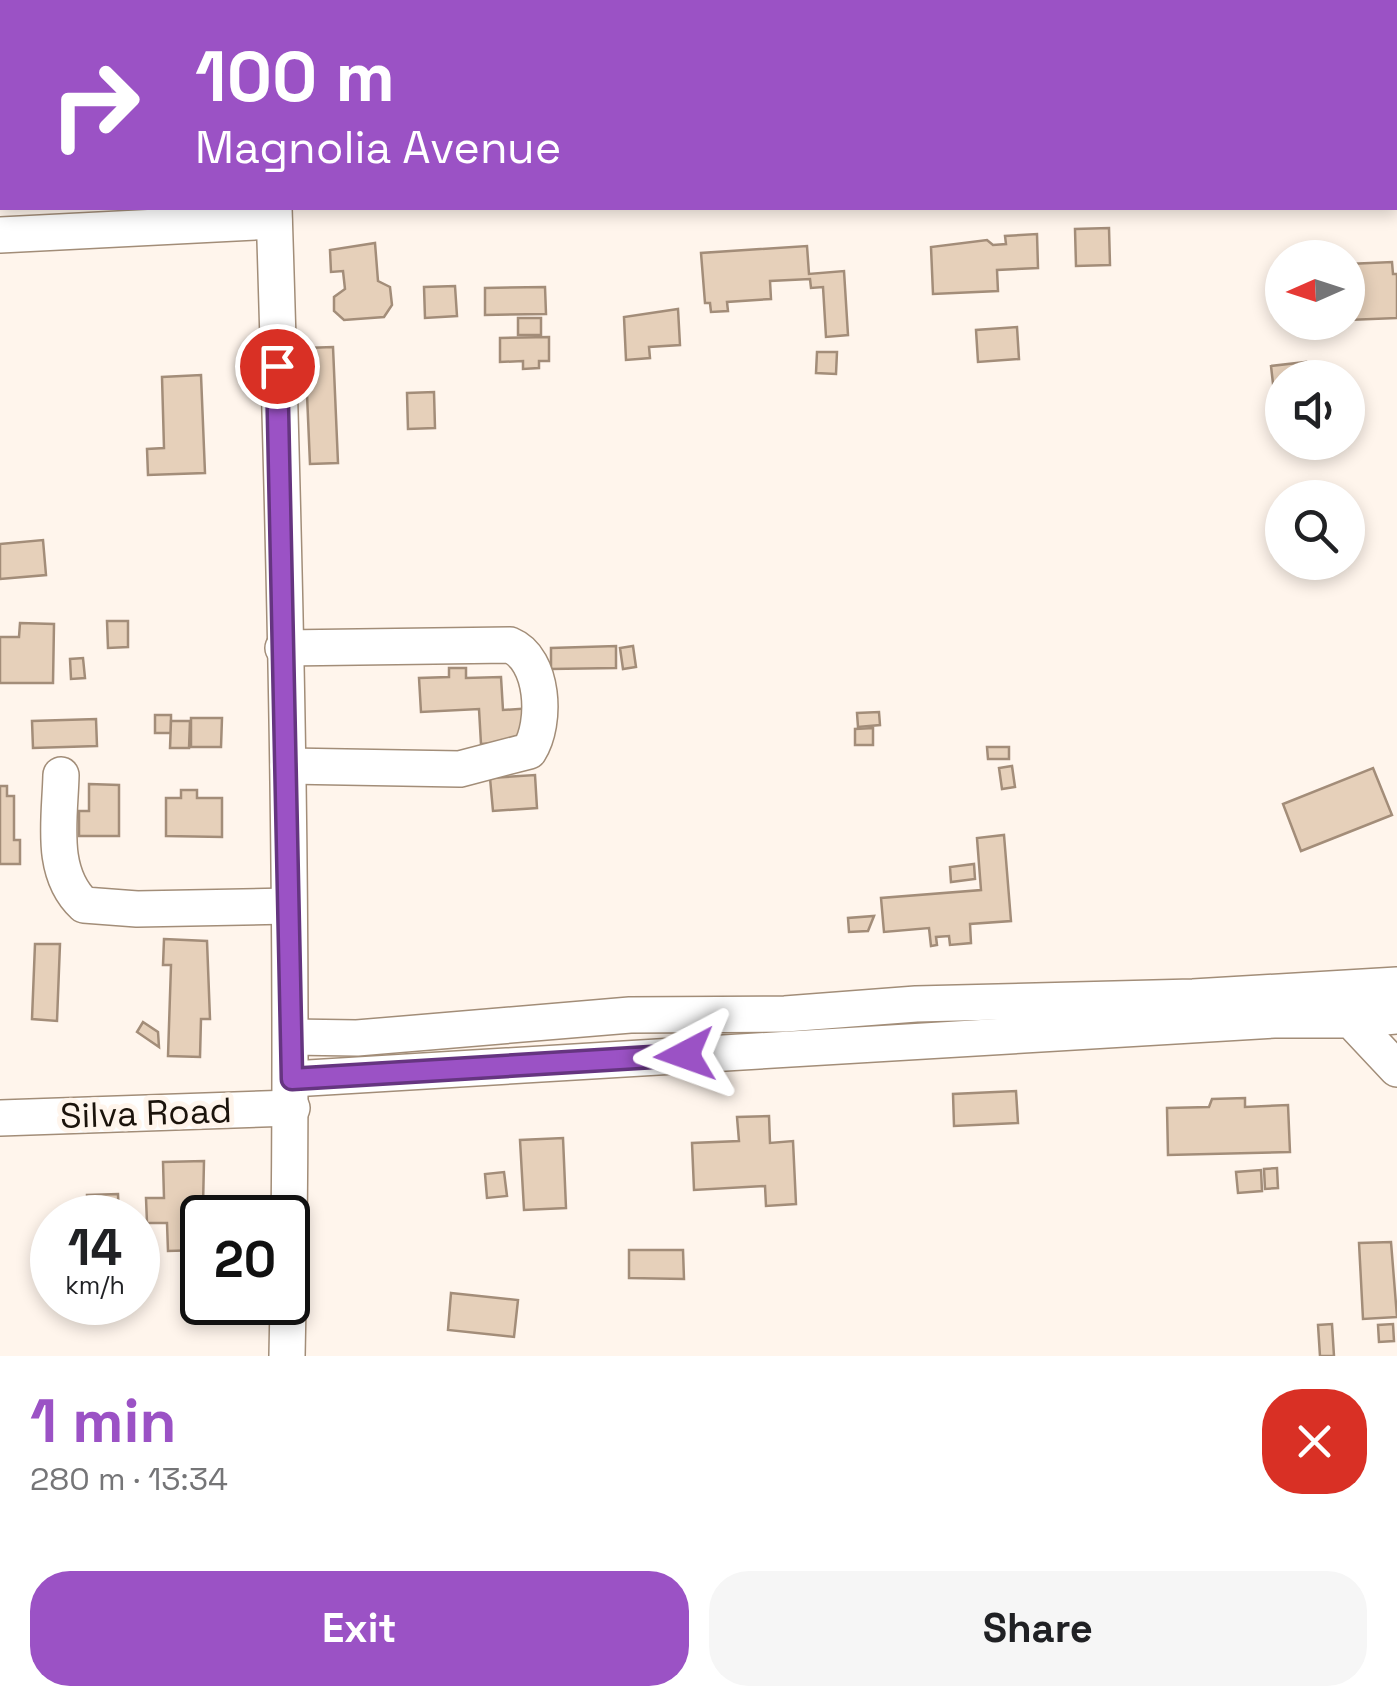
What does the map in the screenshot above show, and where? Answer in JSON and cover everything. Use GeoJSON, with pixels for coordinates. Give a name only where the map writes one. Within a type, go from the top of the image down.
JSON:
{"type":"FeatureCollection","features":[{"type":"Feature","properties":{"kind":"street"},"geometry":{"type":"LineString","coordinates":[[0,235],[274,214],[292,1093],[286,1356]]}},
{"type":"Feature","properties":{"kind":"street"},"geometry":{"type":"LineString","coordinates":[[283,648],[510,645],[524,650],[534,666],[538,709],[539,736],[529,751],[460,769],[288,766]]}},
{"type":"Feature","properties":{"kind":"street"},"geometry":{"type":"LineString","coordinates":[[60,775],[60,867],[66,884],[84,904],[136,910],[288,906]]}},
{"type":"Feature","properties":{"kind":"street"},"geometry":{"type":"LineString","coordinates":[[291,1037],[357,1038],[630,1015],[785,1014],[916,1004],[1193,997],[1397,985]]}},
{"type":"Feature","properties":{"kind":"street","name":"Silva Road"},"geometry":{"type":"LineString","coordinates":[[0,1118],[1274,1020],[1397,1016]]}},
{"type":"Feature","properties":{"kind":"street"},"geometry":{"type":"LineString","coordinates":[[1350,1020],[1397,1070]]}},
{"type":"Feature","properties":{"kind":"building"},"geometry":{"type":"Polygon","coordinates":[[[1109,228],[1110,265],[1076,266],[1075,229],[1109,228]]]}},
{"type":"Feature","properties":{"kind":"building"},"geometry":{"type":"Polygon","coordinates":[[[1037,234],[1038,268],[997,270],[998,291],[933,294],[931,247],[987,240],[993,245],[1006,244],[1005,236],[1037,234]]]}},
{"type":"Feature","properties":{"kind":"building"},"geometry":{"type":"Polygon","coordinates":[[[375,243],[378,281],[390,287],[392,305],[384,317],[344,320],[334,311],[334,297],[345,289],[343,271],[331,272],[330,250],[375,243]]]}},
{"type":"Feature","properties":{"kind":"building"},"geometry":{"type":"Polygon","coordinates":[[[807,246],[809,274],[844,271],[848,335],[826,337],[823,287],[811,288],[810,279],[770,281],[771,299],[727,302],[728,311],[711,312],[710,303],[705,303],[701,253],[807,246]]]}},
{"type":"Feature","properties":{"kind":"building"},"geometry":{"type":"Polygon","coordinates":[[[1392,262],[1393,274],[1397,274],[1397,318],[1365,319],[1365,263],[1392,262]]]}},
{"type":"Feature","properties":{"kind":"building"},"geometry":{"type":"Polygon","coordinates":[[[455,286],[457,316],[425,318],[424,287],[455,286]]]}},
{"type":"Feature","properties":{"kind":"building"},"geometry":{"type":"Polygon","coordinates":[[[545,287],[546,314],[485,315],[485,288],[545,287]]]}},
{"type":"Feature","properties":{"kind":"building"},"geometry":{"type":"Polygon","coordinates":[[[678,309],[680,345],[649,347],[650,358],[626,360],[624,317],[678,309]]]}},
{"type":"Feature","properties":{"kind":"building"},"geometry":{"type":"Polygon","coordinates":[[[518,318],[541,318],[541,335],[518,335],[518,318]]]}},
{"type":"Feature","properties":{"kind":"building"},"geometry":{"type":"Polygon","coordinates":[[[1017,327],[1019,359],[978,362],[976,330],[1017,327]]]}},
{"type":"Feature","properties":{"kind":"building"},"geometry":{"type":"Polygon","coordinates":[[[549,337],[549,361],[539,361],[539,368],[523,369],[523,361],[500,362],[500,338],[549,337]]]}},
{"type":"Feature","properties":{"kind":"building"},"geometry":{"type":"Polygon","coordinates":[[[333,347],[338,463],[310,464],[305,348],[333,347]]]}},
{"type":"Feature","properties":{"kind":"building"},"geometry":{"type":"Polygon","coordinates":[[[817,352],[837,352],[836,374],[816,373],[817,352]]]}},
{"type":"Feature","properties":{"kind":"building"},"geometry":{"type":"Polygon","coordinates":[[[201,375],[205,473],[148,475],[147,449],[164,448],[162,377],[201,375]]]}},
{"type":"Feature","properties":{"kind":"building"},"geometry":{"type":"Polygon","coordinates":[[[434,392],[435,428],[408,429],[407,393],[434,392]]]}},
{"type":"Feature","properties":{"kind":"building"},"geometry":{"type":"Polygon","coordinates":[[[43,540],[46,575],[0,579],[0,544],[43,540]]]}},
{"type":"Feature","properties":{"kind":"building"},"geometry":{"type":"Polygon","coordinates":[[[107,621],[128,621],[128,647],[108,648],[107,621]]]}},
{"type":"Feature","properties":{"kind":"building"},"geometry":{"type":"Polygon","coordinates":[[[20,623],[54,624],[53,683],[0,683],[0,637],[19,637],[20,623]]]}},
{"type":"Feature","properties":{"kind":"building"},"geometry":{"type":"Polygon","coordinates":[[[616,646],[616,668],[551,669],[551,648],[616,646]]]}},
{"type":"Feature","properties":{"kind":"building"},"geometry":{"type":"Polygon","coordinates":[[[633,646],[636,667],[623,669],[620,648],[633,646]]]}},
{"type":"Feature","properties":{"kind":"building"},"geometry":{"type":"Polygon","coordinates":[[[83,658],[85,678],[71,679],[70,659],[83,658]]]}},
{"type":"Feature","properties":{"kind":"building"},"geometry":{"type":"Polygon","coordinates":[[[449,668],[466,668],[466,678],[501,677],[503,710],[532,708],[534,741],[481,744],[479,709],[421,712],[419,678],[449,677],[449,668]]]}},
{"type":"Feature","properties":{"kind":"building"},"geometry":{"type":"Polygon","coordinates":[[[879,712],[880,725],[858,727],[857,713],[879,712]]]}},
{"type":"Feature","properties":{"kind":"building"},"geometry":{"type":"Polygon","coordinates":[[[155,715],[171,715],[171,733],[155,733],[155,715]]]}},
{"type":"Feature","properties":{"kind":"building"},"geometry":{"type":"Polygon","coordinates":[[[191,718],[222,718],[221,747],[191,747],[191,718]]]}},
{"type":"Feature","properties":{"kind":"building"},"geometry":{"type":"Polygon","coordinates":[[[96,719],[97,746],[33,748],[32,721],[96,719]]]}},
{"type":"Feature","properties":{"kind":"building"},"geometry":{"type":"Polygon","coordinates":[[[171,721],[190,721],[189,748],[170,748],[171,721]]]}},
{"type":"Feature","properties":{"kind":"building"},"geometry":{"type":"Polygon","coordinates":[[[873,728],[873,745],[855,745],[855,729],[873,728]]]}},
{"type":"Feature","properties":{"kind":"building"},"geometry":{"type":"Polygon","coordinates":[[[987,747],[1009,747],[1009,759],[988,759],[987,747]]]}},
{"type":"Feature","properties":{"kind":"building"},"geometry":{"type":"Polygon","coordinates":[[[1012,766],[1015,787],[1002,789],[999,768],[1012,766]]]}},
{"type":"Feature","properties":{"kind":"building"},"geometry":{"type":"Polygon","coordinates":[[[1373,768],[1392,815],[1301,851],[1283,804],[1373,768]]]}},
{"type":"Feature","properties":{"kind":"building"},"geometry":{"type":"Polygon","coordinates":[[[535,775],[537,808],[493,811],[490,778],[535,775]]]}},
{"type":"Feature","properties":{"kind":"building"},"geometry":{"type":"Polygon","coordinates":[[[89,784],[119,785],[119,836],[79,836],[79,811],[89,811],[89,784]]]}},
{"type":"Feature","properties":{"kind":"building"},"geometry":{"type":"Polygon","coordinates":[[[0,786],[7,786],[7,796],[14,796],[14,840],[20,840],[20,864],[0,864],[0,786]]]}},
{"type":"Feature","properties":{"kind":"building"},"geometry":{"type":"Polygon","coordinates":[[[181,790],[197,790],[197,798],[222,798],[222,837],[166,836],[166,798],[181,798],[181,790]]]}},
{"type":"Feature","properties":{"kind":"building"},"geometry":{"type":"Polygon","coordinates":[[[1004,835],[1011,921],[970,924],[971,943],[950,945],[949,936],[936,937],[937,945],[931,946],[929,928],[884,932],[881,898],[981,890],[977,838],[1004,835]]]}},
{"type":"Feature","properties":{"kind":"building"},"geometry":{"type":"Polygon","coordinates":[[[974,864],[975,879],[951,882],[950,867],[974,864]]]}},
{"type":"Feature","properties":{"kind":"building"},"geometry":{"type":"Polygon","coordinates":[[[874,916],[868,931],[849,932],[848,918],[874,916]]]}},
{"type":"Feature","properties":{"kind":"building"},"geometry":{"type":"Polygon","coordinates":[[[164,939],[207,941],[210,1019],[201,1019],[200,1057],[168,1056],[171,965],[163,965],[164,939]]]}},
{"type":"Feature","properties":{"kind":"building"},"geometry":{"type":"Polygon","coordinates":[[[35,944],[60,944],[57,1021],[32,1019],[35,944]]]}},
{"type":"Feature","properties":{"kind":"building"},"geometry":{"type":"Polygon","coordinates":[[[143,1022],[158,1032],[159,1047],[137,1032],[143,1022]]]}},
{"type":"Feature","properties":{"kind":"building"},"geometry":{"type":"Polygon","coordinates":[[[1016,1091],[1018,1123],[954,1126],[953,1094],[1016,1091]]]}},
{"type":"Feature","properties":{"kind":"building"},"geometry":{"type":"Polygon","coordinates":[[[1245,1098],[1245,1107],[1288,1105],[1290,1152],[1168,1155],[1167,1108],[1209,1107],[1212,1099],[1245,1098]]]}},
{"type":"Feature","properties":{"kind":"building"},"geometry":{"type":"Polygon","coordinates":[[[769,1116],[770,1143],[793,1141],[796,1204],[766,1206],[765,1186],[694,1190],[692,1143],[739,1141],[737,1117],[769,1116]]]}},
{"type":"Feature","properties":{"kind":"building"},"geometry":{"type":"Polygon","coordinates":[[[563,1138],[566,1208],[524,1210],[520,1140],[563,1138]]]}},
{"type":"Feature","properties":{"kind":"building"},"geometry":{"type":"Polygon","coordinates":[[[204,1161],[203,1195],[180,1195],[180,1251],[168,1251],[167,1223],[160,1223],[163,1162],[204,1161]]]}},
{"type":"Feature","properties":{"kind":"building"},"geometry":{"type":"Polygon","coordinates":[[[1277,1168],[1278,1188],[1265,1189],[1264,1169],[1277,1168]]]}},
{"type":"Feature","properties":{"kind":"building"},"geometry":{"type":"Polygon","coordinates":[[[1261,1170],[1262,1191],[1238,1193],[1236,1172],[1261,1170]]]}},
{"type":"Feature","properties":{"kind":"building"},"geometry":{"type":"Polygon","coordinates":[[[504,1172],[507,1196],[487,1198],[485,1174],[504,1172]]]}},
{"type":"Feature","properties":{"kind":"building"},"geometry":{"type":"Polygon","coordinates":[[[1391,1242],[1397,1317],[1363,1319],[1359,1243],[1391,1242]]]}},
{"type":"Feature","properties":{"kind":"building"},"geometry":{"type":"Polygon","coordinates":[[[629,1250],[683,1250],[684,1279],[629,1278],[629,1250]]]}},
{"type":"Feature","properties":{"kind":"building"},"geometry":{"type":"Polygon","coordinates":[[[451,1293],[518,1300],[514,1337],[448,1330],[451,1293]]]}},
{"type":"Feature","properties":{"kind":"building"},"geometry":{"type":"Polygon","coordinates":[[[1332,1324],[1334,1356],[1320,1356],[1318,1325],[1332,1324]]]}},
{"type":"Feature","properties":{"kind":"building"},"geometry":{"type":"Polygon","coordinates":[[[1393,1324],[1394,1341],[1379,1342],[1378,1325],[1393,1324]]]}},
{"type":"Feature","properties":{"kind":"route"},"geometry":{"type":"LineString","coordinates":[[277,366],[292,1079],[685,1055]]}}]}
